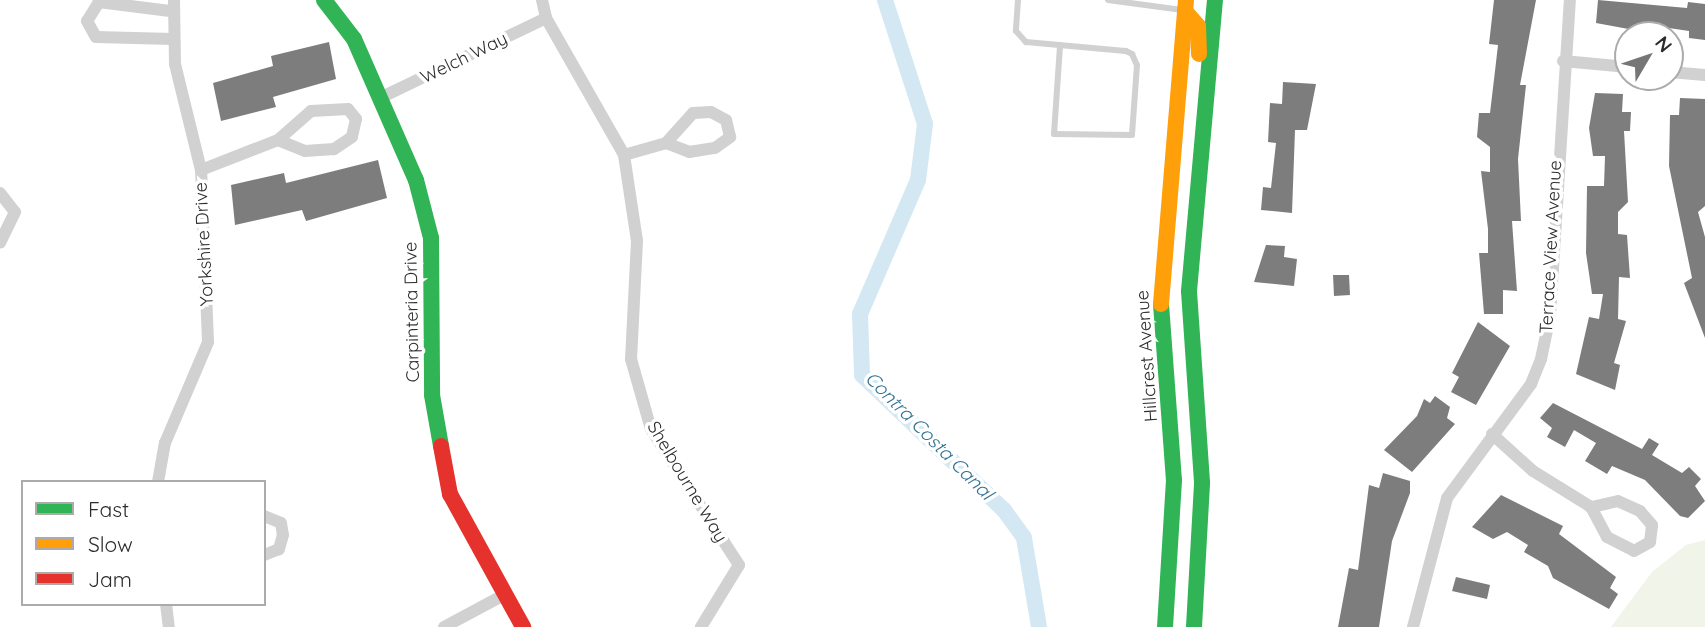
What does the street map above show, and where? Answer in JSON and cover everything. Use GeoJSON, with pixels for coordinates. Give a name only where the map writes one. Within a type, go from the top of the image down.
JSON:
{"type":"FeatureCollection","features":[{"type":"Feature","properties":{"kind":"main road","name":"Carpinteria Drive"},"geometry":{"type":"LineString","coordinates":[[324,0],[354,39],[382,97],[416,180],[431,238],[432,395],[450,494],[502,596],[523,627]]}},
{"type":"Feature","properties":{"kind":"main road"},"geometry":{"type":"LineString","coordinates":[[1194,627],[1202,482],[1189,290],[1215,0]]}},
{"type":"Feature","properties":{"kind":"main road"},"geometry":{"type":"LineString","coordinates":[[1185,5],[1200,33],[1205,114]]}},
{"type":"Feature","properties":{"kind":"main road","name":"Hillcrest Avenue"},"geometry":{"type":"LineString","coordinates":[[1165,627],[1174,480],[1162,281],[1185,5]]}},
{"type":"Feature","properties":{"kind":"street","name":"Shelbourne Way"},"geometry":{"type":"LineString","coordinates":[[542,0],[545,19],[624,155],[637,241],[631,359],[651,429],[739,565],[701,627]]}},
{"type":"Feature","properties":{"kind":"street","name":"Terrace View Avenue"},"geometry":{"type":"LineString","coordinates":[[1413,627],[1447,498],[1531,384],[1546,340],[1563,61],[1570,0]]}},
{"type":"Feature","properties":{"kind":"street"},"geometry":{"type":"LineString","coordinates":[[172,5],[99,2],[87,21],[96,37],[173,39]]}},
{"type":"Feature","properties":{"kind":"street","name":"Yorkshire Drive"},"geometry":{"type":"LineString","coordinates":[[158,480],[169,431],[208,342],[201,170],[173,39],[172,5]]}},
{"type":"Feature","properties":{"kind":"street","name":"Welch Way"},"geometry":{"type":"LineString","coordinates":[[382,97],[545,19]]}},
{"type":"Feature","properties":{"kind":"street"},"geometry":{"type":"LineString","coordinates":[[1563,61],[1614,66]]}},
{"type":"Feature","properties":{"kind":"street"},"geometry":{"type":"LineString","coordinates":[[1684,73],[1705,75]]}},
{"type":"Feature","properties":{"kind":"street"},"geometry":{"type":"LineString","coordinates":[[201,170],[278,140],[311,111],[348,109],[356,119],[352,137],[334,149],[305,151],[278,140]]}},
{"type":"Feature","properties":{"kind":"street"},"geometry":{"type":"LineString","coordinates":[[624,155],[666,143],[693,113],[711,112],[726,120],[730,137],[715,148],[689,152],[666,143]]}},
{"type":"Feature","properties":{"kind":"street"},"geometry":{"type":"LineString","coordinates":[[0,193],[15,212],[0,243]]}},
{"type":"Feature","properties":{"kind":"street"},"geometry":{"type":"LineString","coordinates":[[1492,434],[1533,471],[1591,508],[1600,529],[1621,546],[1634,551],[1650,542],[1652,525],[1640,511],[1618,501],[1591,508]]}},
{"type":"Feature","properties":{"kind":"street"},"geometry":{"type":"LineString","coordinates":[[266,517],[281,523],[284,536],[279,549],[266,554]]}},
{"type":"Feature","properties":{"kind":"street"},"geometry":{"type":"LineString","coordinates":[[444,627],[502,596]]}},
{"type":"Feature","properties":{"kind":"street"},"geometry":{"type":"LineString","coordinates":[[166,606],[169,627]]}},
{"type":"Feature","properties":{"kind":"lane"},"geometry":{"type":"LineString","coordinates":[[1018,0],[1019,37],[1060,46],[1132,54],[1137,65],[1132,135],[1054,134],[1060,46]]}},
{"type":"Feature","properties":{"kind":"lane"},"geometry":{"type":"LineString","coordinates":[[1108,0],[1185,5]]}},
{"type":"Feature","properties":{"kind":"shaded area"},"geometry":{"type":"Polygon","coordinates":[[[1705,540],[1705,627],[1611,627],[1652,572],[1686,545],[1705,540]]]}},
{"type":"Feature","properties":{"kind":"building"},"geometry":{"type":"Polygon","coordinates":[[[1494,0],[1536,0],[1520,85],[1526,85],[1518,159],[1521,221],[1512,221],[1517,291],[1503,290],[1503,314],[1484,314],[1479,253],[1488,253],[1488,229],[1481,171],[1490,172],[1490,147],[1477,137],[1479,113],[1490,113],[1498,45],[1489,44],[1494,0]]]}},
{"type":"Feature","properties":{"kind":"building"},"geometry":{"type":"Polygon","coordinates":[[[1598,0],[1687,8],[1688,2],[1705,4],[1705,40],[1689,38],[1689,31],[1684,30],[1684,21],[1614,21],[1614,26],[1596,23],[1598,0]]]}},
{"type":"Feature","properties":{"kind":"building"},"geometry":{"type":"Polygon","coordinates":[[[329,42],[336,79],[273,97],[276,107],[221,121],[213,83],[273,66],[271,56],[329,42]]]}},
{"type":"Feature","properties":{"kind":"building"},"geometry":{"type":"Polygon","coordinates":[[[1283,82],[1316,84],[1307,130],[1295,130],[1292,213],[1261,210],[1263,187],[1271,188],[1276,143],[1268,142],[1270,103],[1282,104],[1283,82]]]}},
{"type":"Feature","properties":{"kind":"building"},"geometry":{"type":"Polygon","coordinates":[[[1595,93],[1623,94],[1622,112],[1631,112],[1630,131],[1624,131],[1628,202],[1618,212],[1618,234],[1627,235],[1630,278],[1619,277],[1618,319],[1626,321],[1614,363],[1620,365],[1615,390],[1576,374],[1589,317],[1599,319],[1603,294],[1592,294],[1586,253],[1587,186],[1604,186],[1605,156],[1593,156],[1589,128],[1595,93]]]}},
{"type":"Feature","properties":{"kind":"building"},"geometry":{"type":"Polygon","coordinates":[[[1680,98],[1705,99],[1705,206],[1698,212],[1705,237],[1705,338],[1684,283],[1692,278],[1669,166],[1670,115],[1679,115],[1680,98]]]}},
{"type":"Feature","properties":{"kind":"building"},"geometry":{"type":"Polygon","coordinates":[[[378,160],[387,198],[306,221],[302,210],[235,225],[231,185],[284,173],[286,183],[378,160]]]}},
{"type":"Feature","properties":{"kind":"building"},"geometry":{"type":"Polygon","coordinates":[[[1266,245],[1285,246],[1284,257],[1297,259],[1294,286],[1254,282],[1266,245]]]}},
{"type":"Feature","properties":{"kind":"building"},"geometry":{"type":"Polygon","coordinates":[[[1333,275],[1349,275],[1350,295],[1334,296],[1333,275]]]}},
{"type":"Feature","properties":{"kind":"building"},"geometry":{"type":"Polygon","coordinates":[[[1478,322],[1510,346],[1476,405],[1451,392],[1459,377],[1452,373],[1478,322]]]}},
{"type":"Feature","properties":{"kind":"building"},"geometry":{"type":"Polygon","coordinates":[[[1435,396],[1450,407],[1447,418],[1455,424],[1412,472],[1384,450],[1417,416],[1424,399],[1430,403],[1435,396]]]}},
{"type":"Feature","properties":{"kind":"building"},"geometry":{"type":"Polygon","coordinates":[[[1553,403],[1642,449],[1649,438],[1659,444],[1652,455],[1682,473],[1689,467],[1701,479],[1695,486],[1705,501],[1688,518],[1680,516],[1645,480],[1612,466],[1607,474],[1585,461],[1596,443],[1574,430],[1565,447],[1547,437],[1552,428],[1540,418],[1553,403]]]}},
{"type":"Feature","properties":{"kind":"building"},"geometry":{"type":"Polygon","coordinates":[[[1383,473],[1410,481],[1410,493],[1392,541],[1379,627],[1338,627],[1349,568],[1358,570],[1369,485],[1379,488],[1383,473]]]}},
{"type":"Feature","properties":{"kind":"building"},"geometry":{"type":"Polygon","coordinates":[[[1501,495],[1563,526],[1559,534],[1616,577],[1610,588],[1618,594],[1609,609],[1553,578],[1548,566],[1524,552],[1528,545],[1507,532],[1493,539],[1472,527],[1501,495]]]}},
{"type":"Feature","properties":{"kind":"building"},"geometry":{"type":"Polygon","coordinates":[[[1456,577],[1490,585],[1487,599],[1452,591],[1456,577]]]}},
{"type":"Feature","properties":{"kind":"waterway","name":"Contra Costa Canal"},"geometry":{"type":"LineString","coordinates":[[885,0],[925,124],[918,180],[860,314],[862,375],[1004,510],[1024,538],[1039,627]]}},
{"type":"Feature","properties":{"kind":"traffic: fast"},"geometry":{"type":"LineString","coordinates":[[324,0],[354,39],[416,180],[431,238],[432,395],[441,446]]}},
{"type":"Feature","properties":{"kind":"traffic: fast"},"geometry":{"type":"LineString","coordinates":[[1194,627],[1202,482],[1189,291],[1215,0]]}},
{"type":"Feature","properties":{"kind":"traffic: fast"},"geometry":{"type":"LineString","coordinates":[[1161,304],[1174,480],[1165,627]]}},
{"type":"Feature","properties":{"kind":"traffic: slow"},"geometry":{"type":"LineString","coordinates":[[1161,304],[1186,0]]}},
{"type":"Feature","properties":{"kind":"traffic: slow"},"geometry":{"type":"LineString","coordinates":[[1185,11],[1198,26],[1199,54]]}},
{"type":"Feature","properties":{"kind":"traffic: jam"},"geometry":{"type":"LineString","coordinates":[[441,446],[450,494],[523,627]]}}]}
